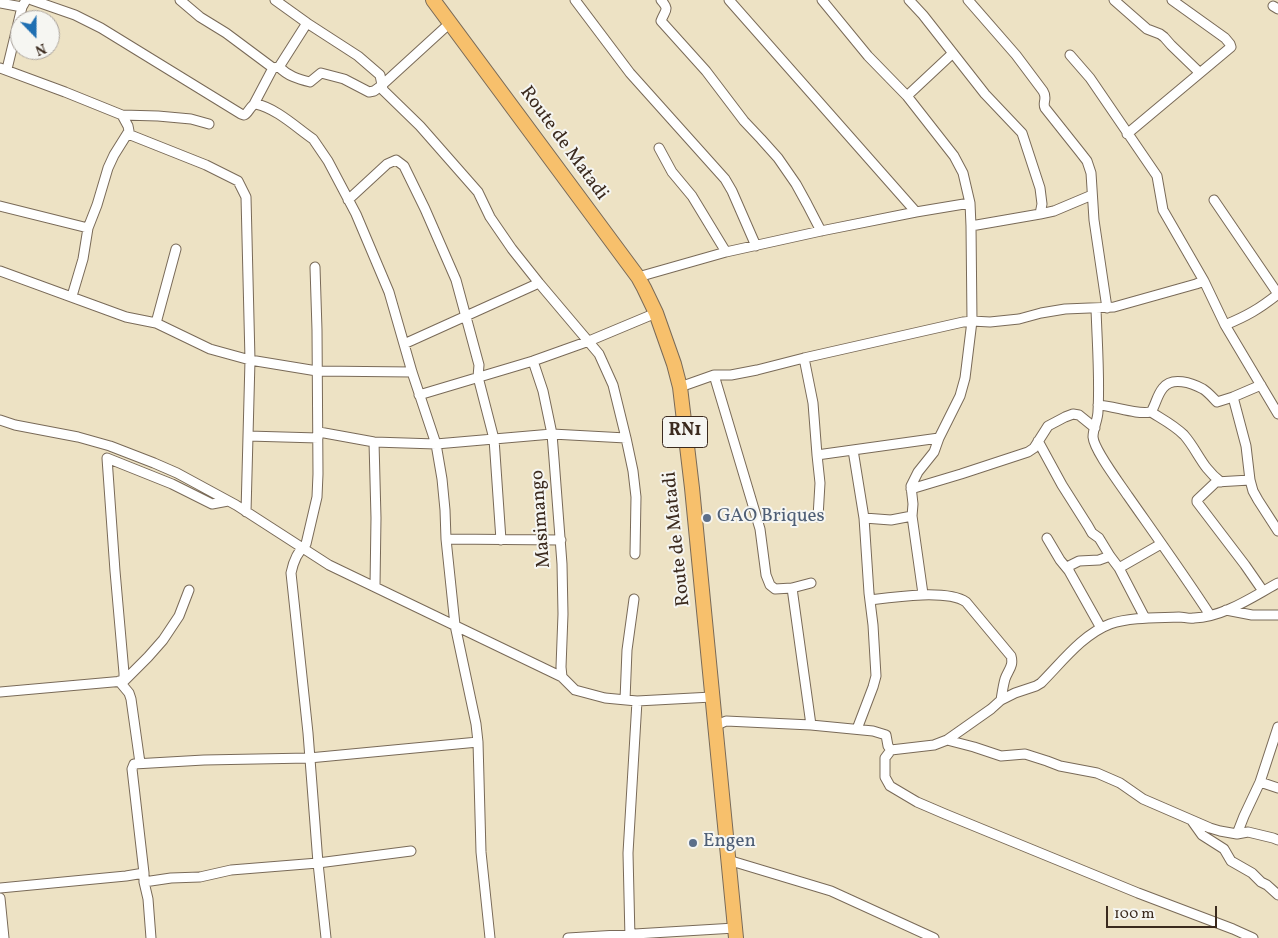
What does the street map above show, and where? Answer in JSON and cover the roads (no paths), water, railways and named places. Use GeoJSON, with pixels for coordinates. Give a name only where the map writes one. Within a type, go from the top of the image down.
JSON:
{"type":"FeatureCollection","features":[{"type":"Feature","properties":{"kind":"highway","name":"Route de Matadi"},"geometry":{"type":"LineString","coordinates":[[433,0],[638,278],[656,313],[674,364],[680,387],[692,488],[735,933]]}},
{"type":"Feature","properties":{"kind":"street"},"geometry":{"type":"LineString","coordinates":[[32,0],[76,15],[101,28],[244,115],[254,104],[276,67],[307,23]]}},
{"type":"Feature","properties":{"kind":"street"},"geometry":{"type":"LineString","coordinates":[[180,0],[200,17],[297,79],[310,82],[321,74],[344,79],[369,92],[381,86],[450,23]]}},
{"type":"Feature","properties":{"kind":"street"},"geometry":{"type":"LineString","coordinates":[[275,0],[358,56],[380,75],[383,90],[420,126],[478,192],[490,217],[539,283],[599,354],[613,385],[626,438],[636,497],[634,554]]}},
{"type":"Feature","properties":{"kind":"street"},"geometry":{"type":"LineString","coordinates":[[575,0],[630,73],[725,179],[756,246]]}},
{"type":"Feature","properties":{"kind":"street"},"geometry":{"type":"LineString","coordinates":[[661,0],[666,6],[667,11],[661,21],[706,71],[744,121],[778,158],[808,204],[821,231]]}},
{"type":"Feature","properties":{"kind":"street"},"geometry":{"type":"LineString","coordinates":[[729,0],[916,212]]}},
{"type":"Feature","properties":{"kind":"street"},"geometry":{"type":"LineString","coordinates":[[822,0],[868,56],[907,96],[954,156],[963,173],[970,203],[972,320],[962,388],[934,452],[918,472],[911,486],[912,516],[923,594]]}},
{"type":"Feature","properties":{"kind":"street"},"geometry":{"type":"LineString","coordinates":[[909,0],[985,94],[1022,133],[1040,188],[1042,204],[1040,214]]}},
{"type":"Feature","properties":{"kind":"street"},"geometry":{"type":"LineString","coordinates":[[968,0],[1016,55],[1046,95],[1045,108],[1087,162],[1091,173],[1094,220],[1107,308]]}},
{"type":"Feature","properties":{"kind":"street"},"geometry":{"type":"LineString","coordinates":[[1114,0],[1147,29],[1160,34],[1200,73]]}},
{"type":"Feature","properties":{"kind":"street"},"geometry":{"type":"LineString","coordinates":[[1127,134],[1231,46],[1225,38],[1172,0]]}},
{"type":"Feature","properties":{"kind":"street"},"geometry":{"type":"LineString","coordinates":[[0,3],[24,3],[3,69],[122,115],[158,116],[209,124]]}},
{"type":"Feature","properties":{"kind":"street"},"geometry":{"type":"LineString","coordinates":[[907,96],[953,53]]}},
{"type":"Feature","properties":{"kind":"street"},"geometry":{"type":"LineString","coordinates":[[1070,55],[1090,78],[1157,176],[1163,210],[1204,281],[1225,325],[1278,414]]}},
{"type":"Feature","properties":{"kind":"street"},"geometry":{"type":"LineString","coordinates":[[254,104],[266,107],[313,140],[328,161],[348,200],[389,292],[419,395],[436,444],[443,487],[446,539],[455,625],[476,724],[478,742],[481,852],[490,938]]}},
{"type":"Feature","properties":{"kind":"street"},"geometry":{"type":"LineString","coordinates":[[72,296],[83,258],[88,228],[114,155],[128,134],[128,126],[122,115]]}},
{"type":"Feature","properties":{"kind":"street"},"geometry":{"type":"LineString","coordinates":[[128,134],[206,165],[238,182],[244,192],[247,202],[250,360],[246,512]]}},
{"type":"Feature","properties":{"kind":"street"},"geometry":{"type":"LineString","coordinates":[[659,148],[672,172],[692,196],[726,252]]}},
{"type":"Feature","properties":{"kind":"street"},"geometry":{"type":"LineString","coordinates":[[348,200],[387,164],[396,160],[404,166],[425,209],[456,280],[479,365],[478,377],[494,439],[501,540]]}},
{"type":"Feature","properties":{"kind":"street"},"geometry":{"type":"LineString","coordinates":[[971,226],[1054,211],[1092,195]]}},
{"type":"Feature","properties":{"kind":"street"},"geometry":{"type":"LineString","coordinates":[[1214,200],[1275,284],[1278,294],[1245,317],[1225,325]]}},
{"type":"Feature","properties":{"kind":"street"},"geometry":{"type":"LineString","coordinates":[[638,278],[726,252],[821,231],[970,203]]}},
{"type":"Feature","properties":{"kind":"street"},"geometry":{"type":"LineString","coordinates":[[0,206],[88,228]]}},
{"type":"Feature","properties":{"kind":"street"},"geometry":{"type":"LineString","coordinates":[[156,323],[176,249]]}},
{"type":"Feature","properties":{"kind":"street"},"geometry":{"type":"LineString","coordinates":[[315,267],[318,474],[316,497],[306,544],[302,547],[292,566],[291,573],[308,733],[326,938]]}},
{"type":"Feature","properties":{"kind":"street"},"geometry":{"type":"LineString","coordinates":[[0,271],[126,317],[156,323],[210,349],[250,360],[317,371],[412,372]]}},
{"type":"Feature","properties":{"kind":"street"},"geometry":{"type":"LineString","coordinates":[[680,387],[714,375],[730,375],[757,370],[972,320],[990,322],[1018,319],[1065,309],[1107,308],[1204,281]]}},
{"type":"Feature","properties":{"kind":"street"},"geometry":{"type":"LineString","coordinates":[[404,344],[539,283]]}},
{"type":"Feature","properties":{"kind":"street"},"geometry":{"type":"LineString","coordinates":[[1096,308],[1098,405],[1093,437],[1096,446],[1210,615]]}},
{"type":"Feature","properties":{"kind":"street"},"geometry":{"type":"LineString","coordinates":[[419,395],[533,361],[589,341],[656,313]]}},
{"type":"Feature","properties":{"kind":"street"},"geometry":{"type":"LineString","coordinates":[[804,358],[813,404],[816,455],[820,483],[818,517]]}},
{"type":"Feature","properties":{"kind":"street","name":"Masimango"},"geometry":{"type":"LineString","coordinates":[[533,361],[543,391],[552,434],[561,540],[562,678]]}},
{"type":"Feature","properties":{"kind":"street"},"geometry":{"type":"LineString","coordinates":[[714,375],[760,529],[766,575],[770,585],[775,589],[792,588],[811,583]]}},
{"type":"Feature","properties":{"kind":"street"},"geometry":{"type":"LineString","coordinates":[[1151,412],[1158,394],[1170,382],[1183,382],[1204,390],[1218,402],[1261,385]]}},
{"type":"Feature","properties":{"kind":"street"},"geometry":{"type":"LineString","coordinates":[[1233,397],[1246,446],[1250,480],[1258,500],[1278,531]]}},
{"type":"Feature","properties":{"kind":"street"},"geometry":{"type":"LineString","coordinates":[[1098,405],[1138,412],[1151,412],[1177,428],[1185,436],[1208,471],[1222,482]]}},
{"type":"Feature","properties":{"kind":"street"},"geometry":{"type":"LineString","coordinates":[[911,489],[1028,452],[1034,448],[1048,426],[1073,414],[1079,415],[1095,428]]}},
{"type":"Feature","properties":{"kind":"street"},"geometry":{"type":"LineString","coordinates":[[0,420],[15,425],[78,437],[154,462],[228,501],[330,564],[562,678],[575,690],[605,698],[637,701],[712,698]]}},
{"type":"Feature","properties":{"kind":"street"},"geometry":{"type":"LineString","coordinates":[[248,436],[318,435],[374,442],[436,444],[552,434],[626,438]]}},
{"type":"Feature","properties":{"kind":"street"},"geometry":{"type":"LineString","coordinates":[[816,455],[939,438]]}},
{"type":"Feature","properties":{"kind":"street"},"geometry":{"type":"LineString","coordinates":[[1038,441],[1062,485],[1092,532],[1099,538],[1119,568],[1145,618]]}},
{"type":"Feature","properties":{"kind":"street"},"geometry":{"type":"LineString","coordinates":[[374,442],[375,586]]}},
{"type":"Feature","properties":{"kind":"street"},"geometry":{"type":"LineString","coordinates":[[853,450],[864,518],[876,676],[874,687],[857,729]]}},
{"type":"Feature","properties":{"kind":"street"},"geometry":{"type":"LineString","coordinates":[[121,681],[124,673],[114,571],[107,458],[172,484],[212,504],[228,501]]}},
{"type":"Feature","properties":{"kind":"street"},"geometry":{"type":"LineString","coordinates":[[1250,480],[1216,482],[1197,502],[1263,591]]}},
{"type":"Feature","properties":{"kind":"street"},"geometry":{"type":"LineString","coordinates":[[864,518],[891,520],[912,516]]}},
{"type":"Feature","properties":{"kind":"street"},"geometry":{"type":"LineString","coordinates":[[1047,538],[1069,571],[1101,628]]}},
{"type":"Feature","properties":{"kind":"street"},"geometry":{"type":"LineString","coordinates":[[446,539],[561,540]]}},
{"type":"Feature","properties":{"kind":"street"},"geometry":{"type":"LineString","coordinates":[[1119,568],[1161,544]]}},
{"type":"Feature","properties":{"kind":"street"},"geometry":{"type":"LineString","coordinates":[[1069,571],[1069,566],[1078,561],[1099,560],[1110,556]]}},
{"type":"Feature","properties":{"kind":"street"},"geometry":{"type":"LineString","coordinates":[[1253,938],[1234,929],[1138,894],[917,802],[894,789],[886,781],[884,773],[885,758],[891,750],[934,745],[947,740],[1001,700],[1041,683],[1091,634],[1101,628],[1111,624],[1145,618],[1194,618],[1210,615],[1226,610],[1278,582]]}},
{"type":"Feature","properties":{"kind":"street"},"geometry":{"type":"LineString","coordinates":[[792,588],[811,724]]}},
{"type":"Feature","properties":{"kind":"street"},"geometry":{"type":"LineString","coordinates":[[0,692],[121,681],[163,640],[178,616],[189,590]]}},
{"type":"Feature","properties":{"kind":"street"},"geometry":{"type":"LineString","coordinates":[[870,600],[923,594],[961,598],[1011,656],[1013,661],[1006,677],[1001,700]]}},
{"type":"Feature","properties":{"kind":"street"},"geometry":{"type":"LineString","coordinates":[[625,700],[627,650],[634,599]]}},
{"type":"Feature","properties":{"kind":"street"},"geometry":{"type":"LineString","coordinates":[[1226,610],[1252,615],[1278,615]]}},
{"type":"Feature","properties":{"kind":"street"},"geometry":{"type":"LineString","coordinates":[[121,681],[131,699],[140,763]]}},
{"type":"Feature","properties":{"kind":"street"},"geometry":{"type":"LineString","coordinates":[[630,936],[628,853],[637,701]]}},
{"type":"Feature","properties":{"kind":"street"},"geometry":{"type":"LineString","coordinates":[[715,726],[726,721],[811,724],[873,731],[886,735],[888,746],[891,750]]}},
{"type":"Feature","properties":{"kind":"street"},"geometry":{"type":"LineString","coordinates":[[1237,834],[1260,782],[1278,729]]}},
{"type":"Feature","properties":{"kind":"street"},"geometry":{"type":"LineString","coordinates":[[947,740],[1001,756],[1025,754],[1060,766],[1097,773],[1120,784],[1143,799],[1191,821],[1220,831],[1237,834],[1248,832],[1278,840]]}},
{"type":"Feature","properties":{"kind":"street"},"geometry":{"type":"LineString","coordinates":[[152,938],[132,769],[134,764],[309,758],[478,742]]}},
{"type":"Feature","properties":{"kind":"street"},"geometry":{"type":"LineString","coordinates":[[1260,782],[1278,788]]}},
{"type":"Feature","properties":{"kind":"street"},"geometry":{"type":"LineString","coordinates":[[1191,821],[1202,835],[1224,850],[1231,861],[1252,873],[1278,895]]}},
{"type":"Feature","properties":{"kind":"street"},"geometry":{"type":"LineString","coordinates":[[0,888],[126,876],[144,878],[200,877],[231,870],[318,863],[410,851]]}},
{"type":"Feature","properties":{"kind":"street"},"geometry":{"type":"LineString","coordinates":[[728,860],[831,891],[934,938]]}},
{"type":"Feature","properties":{"kind":"street"},"geometry":{"type":"LineString","coordinates":[[0,898],[4,938]]}},
{"type":"Feature","properties":{"kind":"street"},"geometry":{"type":"LineString","coordinates":[[568,938],[735,933]]}},
{"type":"Feature","properties":{"kind":"place","name":"GAO Briques"},"geometry":{"type":"Point","coordinates":[707,518]}},
{"type":"Feature","properties":{"kind":"place","name":"Engen"},"geometry":{"type":"Point","coordinates":[693,843]}}]}
